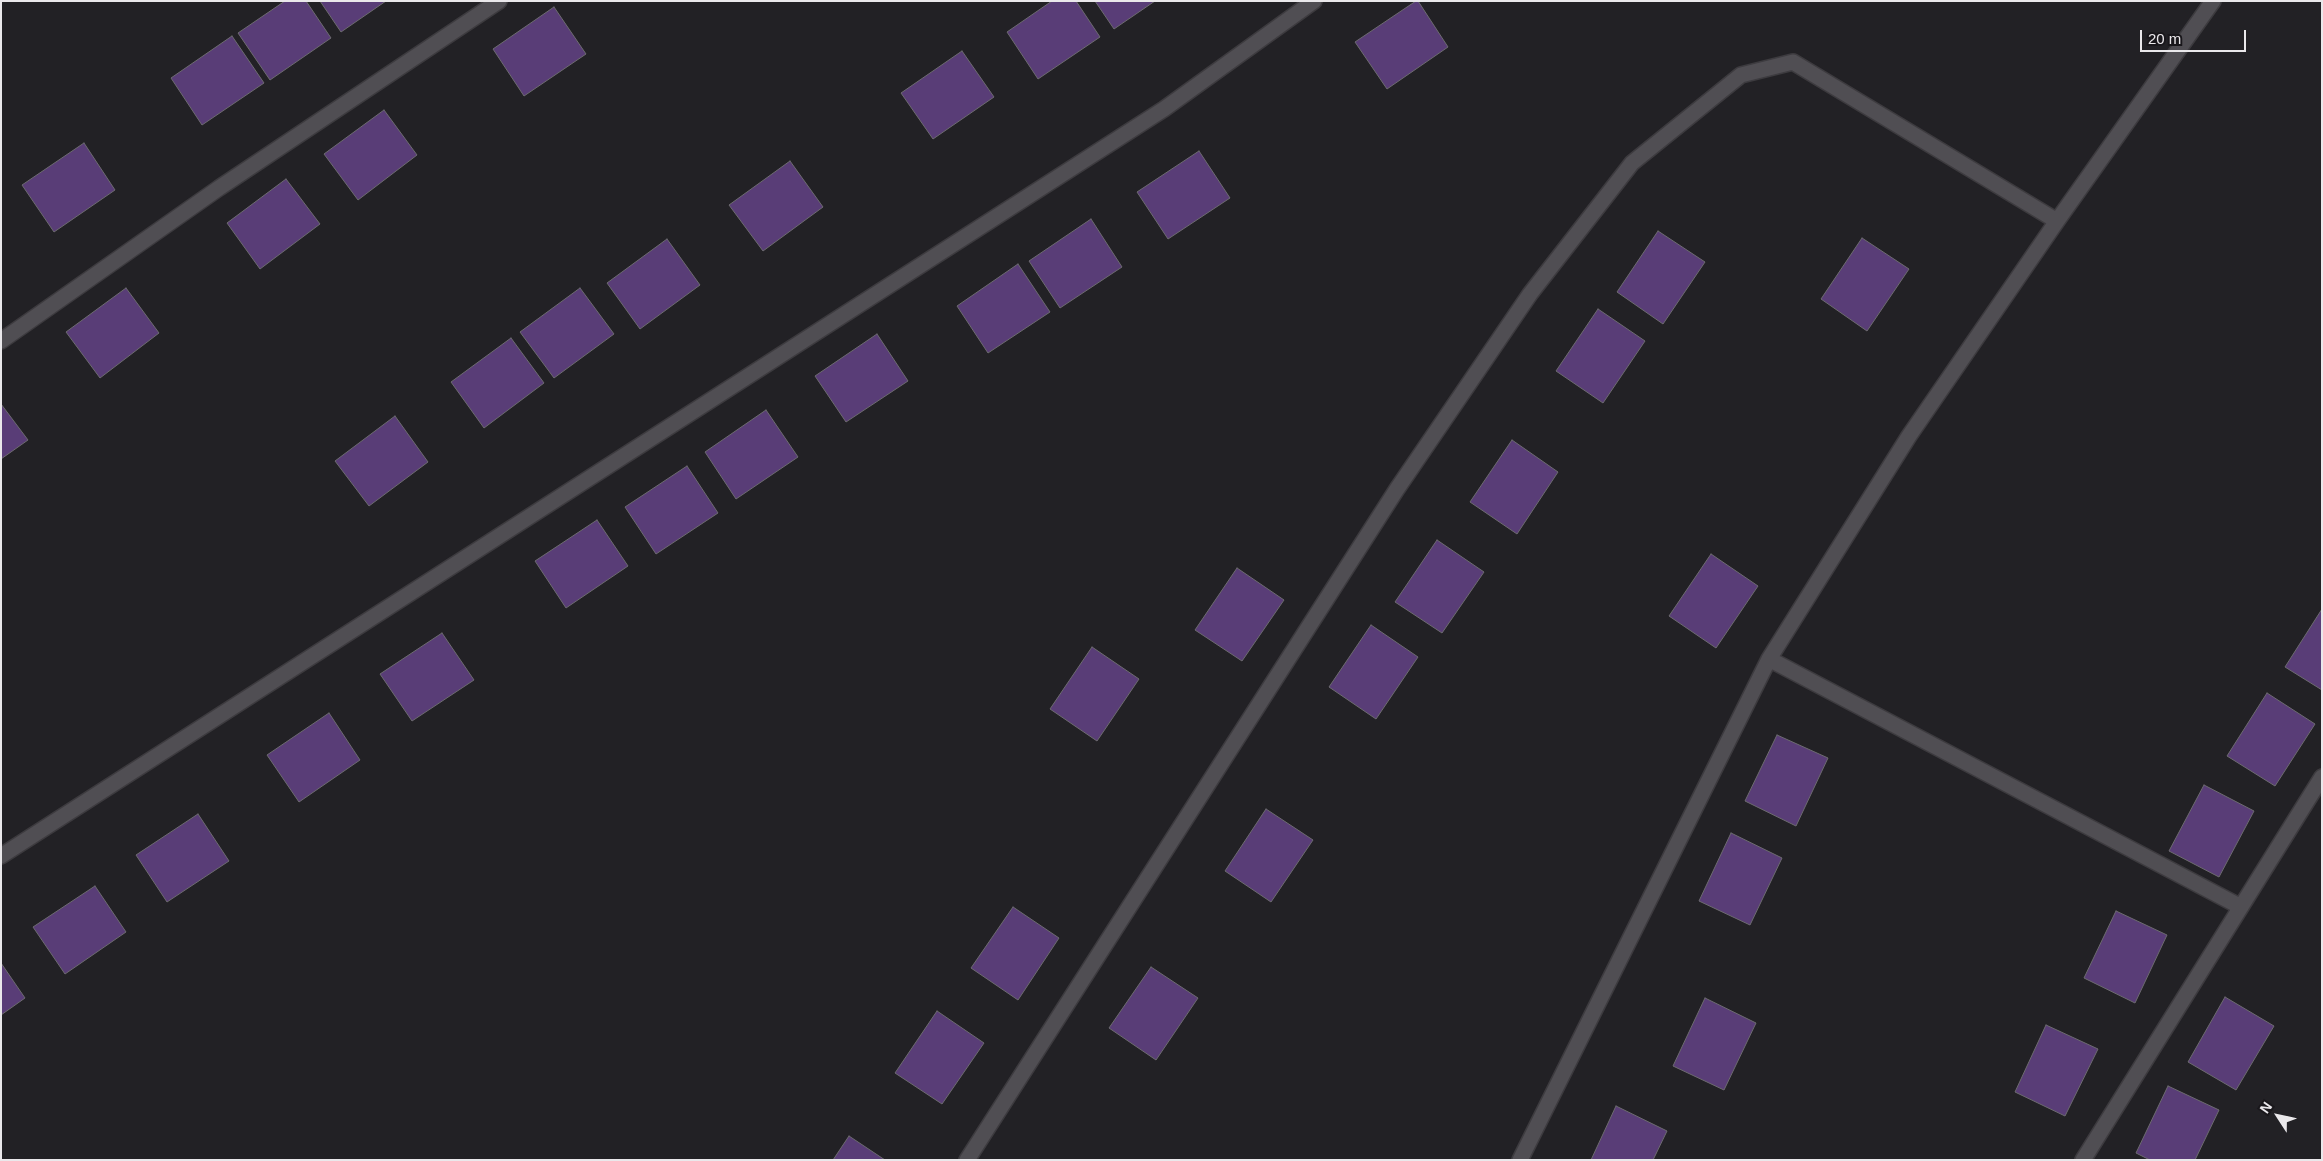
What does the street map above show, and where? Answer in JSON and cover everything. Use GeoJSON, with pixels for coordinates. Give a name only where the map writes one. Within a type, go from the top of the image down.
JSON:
{"type":"FeatureCollection","features":[{"type":"Feature","properties":{"kind":"street"},"geometry":{"type":"LineString","coordinates":[[1,341],[219,188],[498,1]]}},
{"type":"Feature","properties":{"kind":"street"},"geometry":{"type":"LineString","coordinates":[[1,856],[1164,109],[1314,1]]}},
{"type":"Feature","properties":{"kind":"street"},"geometry":{"type":"LineString","coordinates":[[1520,1160],[1769,659],[1909,436],[2057,221],[2213,1]]}},
{"type":"Feature","properties":{"kind":"street"},"geometry":{"type":"LineString","coordinates":[[967,1160],[1397,489],[1530,294],[1632,163],[1741,75],[1793,62],[2057,221]]}},
{"type":"Feature","properties":{"kind":"street"},"geometry":{"type":"LineString","coordinates":[[1769,659],[2241,907]]}},
{"type":"Feature","properties":{"kind":"street"},"geometry":{"type":"LineString","coordinates":[[2083,1160],[2322,777]]}},
{"type":"Feature","properties":{"kind":"building"},"geometry":{"type":"Polygon","coordinates":[[[285,1],[306,1],[331,38],[270,80],[238,33],[285,1]]]}},
{"type":"Feature","properties":{"kind":"building"},"geometry":{"type":"Polygon","coordinates":[[[320,1],[386,1],[341,32],[320,1]]]}},
{"type":"Feature","properties":{"kind":"building"},"geometry":{"type":"Polygon","coordinates":[[[1052,1],[1076,1],[1100,37],[1038,79],[1007,32],[1052,1]]]}},
{"type":"Feature","properties":{"kind":"building"},"geometry":{"type":"Polygon","coordinates":[[[1095,1],[1155,1],[1114,29],[1095,1]]]}},
{"type":"Feature","properties":{"kind":"building"},"geometry":{"type":"Polygon","coordinates":[[[1418,1],[1448,47],[1387,89],[1355,42],[1418,1]]]}},
{"type":"Feature","properties":{"kind":"building"},"geometry":{"type":"Polygon","coordinates":[[[554,7],[586,54],[524,96],[493,49],[554,7]]]}},
{"type":"Feature","properties":{"kind":"building"},"geometry":{"type":"Polygon","coordinates":[[[232,36],[264,83],[202,125],[171,78],[232,36]]]}},
{"type":"Feature","properties":{"kind":"building"},"geometry":{"type":"Polygon","coordinates":[[[962,51],[994,97],[933,139],[901,93],[962,51]]]}},
{"type":"Feature","properties":{"kind":"building"},"geometry":{"type":"Polygon","coordinates":[[[384,110],[417,155],[358,200],[324,154],[384,110]]]}},
{"type":"Feature","properties":{"kind":"building"},"geometry":{"type":"Polygon","coordinates":[[[84,143],[115,190],[54,232],[22,185],[84,143]]]}},
{"type":"Feature","properties":{"kind":"building"},"geometry":{"type":"Polygon","coordinates":[[[1199,151],[1230,198],[1168,239],[1137,192],[1199,151]]]}},
{"type":"Feature","properties":{"kind":"building"},"geometry":{"type":"Polygon","coordinates":[[[790,161],[823,207],[763,251],[729,205],[790,161]]]}},
{"type":"Feature","properties":{"kind":"building"},"geometry":{"type":"Polygon","coordinates":[[[286,179],[320,224],[260,269],[227,223],[286,179]]]}},
{"type":"Feature","properties":{"kind":"building"},"geometry":{"type":"Polygon","coordinates":[[[1091,219],[1122,267],[1060,308],[1029,261],[1091,219]]]}},
{"type":"Feature","properties":{"kind":"building"},"geometry":{"type":"Polygon","coordinates":[[[1658,231],[1705,262],[1663,324],[1617,292],[1658,231]]]}},
{"type":"Feature","properties":{"kind":"building"},"geometry":{"type":"Polygon","coordinates":[[[1862,238],[1909,269],[1867,331],[1821,299],[1862,238]]]}},
{"type":"Feature","properties":{"kind":"building"},"geometry":{"type":"Polygon","coordinates":[[[667,239],[700,285],[640,329],[607,283],[667,239]]]}},
{"type":"Feature","properties":{"kind":"building"},"geometry":{"type":"Polygon","coordinates":[[[1018,264],[1050,312],[988,353],[957,306],[1018,264]]]}},
{"type":"Feature","properties":{"kind":"building"},"geometry":{"type":"Polygon","coordinates":[[[126,288],[159,333],[100,378],[66,332],[126,288]]]}},
{"type":"Feature","properties":{"kind":"building"},"geometry":{"type":"Polygon","coordinates":[[[580,288],[614,334],[554,378],[520,332],[580,288]]]}},
{"type":"Feature","properties":{"kind":"building"},"geometry":{"type":"Polygon","coordinates":[[[1598,309],[1645,341],[1603,403],[1556,371],[1598,309]]]}},
{"type":"Feature","properties":{"kind":"building"},"geometry":{"type":"Polygon","coordinates":[[[877,334],[908,381],[846,422],[815,376],[877,334]]]}},
{"type":"Feature","properties":{"kind":"building"},"geometry":{"type":"Polygon","coordinates":[[[511,338],[544,383],[484,428],[451,382],[511,338]]]}},
{"type":"Feature","properties":{"kind":"building"},"geometry":{"type":"Polygon","coordinates":[[[1,404],[28,440],[1,459],[1,404]]]}},
{"type":"Feature","properties":{"kind":"building"},"geometry":{"type":"Polygon","coordinates":[[[766,410],[798,457],[736,499],[705,452],[766,410]]]}},
{"type":"Feature","properties":{"kind":"building"},"geometry":{"type":"Polygon","coordinates":[[[395,416],[428,462],[369,506],[335,461],[395,416]]]}},
{"type":"Feature","properties":{"kind":"building"},"geometry":{"type":"Polygon","coordinates":[[[1512,440],[1558,472],[1517,534],[1470,502],[1512,440]]]}},
{"type":"Feature","properties":{"kind":"building"},"geometry":{"type":"Polygon","coordinates":[[[687,466],[718,513],[656,554],[625,507],[687,466]]]}},
{"type":"Feature","properties":{"kind":"building"},"geometry":{"type":"Polygon","coordinates":[[[597,520],[628,566],[566,608],[535,561],[597,520]]]}},
{"type":"Feature","properties":{"kind":"building"},"geometry":{"type":"Polygon","coordinates":[[[1437,540],[1484,572],[1442,633],[1395,602],[1437,540]]]}},
{"type":"Feature","properties":{"kind":"building"},"geometry":{"type":"Polygon","coordinates":[[[1711,554],[1758,586],[1716,648],[1669,616],[1711,554]]]}},
{"type":"Feature","properties":{"kind":"building"},"geometry":{"type":"Polygon","coordinates":[[[1237,568],[1284,600],[1242,661],[1195,630],[1237,568]]]}},
{"type":"Feature","properties":{"kind":"building"},"geometry":{"type":"Polygon","coordinates":[[[2322,609],[2322,690],[2285,667],[2322,609]]]}},
{"type":"Feature","properties":{"kind":"building"},"geometry":{"type":"Polygon","coordinates":[[[1371,625],[1418,657],[1376,719],[1329,687],[1371,625]]]}},
{"type":"Feature","properties":{"kind":"building"},"geometry":{"type":"Polygon","coordinates":[[[442,633],[474,680],[412,721],[380,674],[442,633]]]}},
{"type":"Feature","properties":{"kind":"building"},"geometry":{"type":"Polygon","coordinates":[[[1092,647],[1139,679],[1097,741],[1050,709],[1092,647]]]}},
{"type":"Feature","properties":{"kind":"building"},"geometry":{"type":"Polygon","coordinates":[[[2267,693],[2315,724],[2275,786],[2227,756],[2267,693]]]}},
{"type":"Feature","properties":{"kind":"building"},"geometry":{"type":"Polygon","coordinates":[[[329,713],[360,760],[299,802],[267,755],[329,713]]]}},
{"type":"Feature","properties":{"kind":"building"},"geometry":{"type":"Polygon","coordinates":[[[1777,735],[1828,758],[1796,826],[1745,801],[1777,735]]]}},
{"type":"Feature","properties":{"kind":"building"},"geometry":{"type":"Polygon","coordinates":[[[2204,785],[2254,811],[2219,877],[2169,851],[2204,785]]]}},
{"type":"Feature","properties":{"kind":"building"},"geometry":{"type":"Polygon","coordinates":[[[1266,809],[1313,840],[1271,902],[1225,871],[1266,809]]]}},
{"type":"Feature","properties":{"kind":"building"},"geometry":{"type":"Polygon","coordinates":[[[198,814],[229,861],[167,902],[136,855],[198,814]]]}},
{"type":"Feature","properties":{"kind":"building"},"geometry":{"type":"Polygon","coordinates":[[[1731,833],[1782,858],[1750,925],[1699,901],[1731,833]]]}},
{"type":"Feature","properties":{"kind":"building"},"geometry":{"type":"Polygon","coordinates":[[[95,886],[126,932],[65,974],[33,927],[95,886]]]}},
{"type":"Feature","properties":{"kind":"building"},"geometry":{"type":"Polygon","coordinates":[[[1013,907],[1059,938],[1018,1000],[971,968],[1013,907]]]}},
{"type":"Feature","properties":{"kind":"building"},"geometry":{"type":"Polygon","coordinates":[[[2116,911],[2167,935],[2135,1003],[2084,978],[2116,911]]]}},
{"type":"Feature","properties":{"kind":"building"},"geometry":{"type":"Polygon","coordinates":[[[1,963],[25,998],[1,1015],[1,963]]]}},
{"type":"Feature","properties":{"kind":"building"},"geometry":{"type":"Polygon","coordinates":[[[1151,967],[1198,998],[1156,1060],[1109,1028],[1151,967]]]}},
{"type":"Feature","properties":{"kind":"building"},"geometry":{"type":"Polygon","coordinates":[[[2225,997],[2274,1026],[2236,1090],[2188,1062],[2225,997]]]}},
{"type":"Feature","properties":{"kind":"building"},"geometry":{"type":"Polygon","coordinates":[[[1705,998],[1756,1023],[1724,1090],[1673,1066],[1705,998]]]}},
{"type":"Feature","properties":{"kind":"building"},"geometry":{"type":"Polygon","coordinates":[[[937,1011],[984,1043],[942,1104],[895,1073],[937,1011]]]}},
{"type":"Feature","properties":{"kind":"building"},"geometry":{"type":"Polygon","coordinates":[[[2046,1025],[2098,1049],[2065,1116],[2015,1092],[2046,1025]]]}},
{"type":"Feature","properties":{"kind":"building"},"geometry":{"type":"Polygon","coordinates":[[[2168,1086],[2219,1110],[2195,1160],[2150,1160],[2136,1153],[2168,1086]]]}},
{"type":"Feature","properties":{"kind":"building"},"geometry":{"type":"Polygon","coordinates":[[[1616,1106],[1667,1131],[1653,1160],[1591,1160],[1616,1106]]]}},
{"type":"Feature","properties":{"kind":"building"},"geometry":{"type":"Polygon","coordinates":[[[849,1136],[885,1160],[833,1160],[849,1136]]]}}]}
